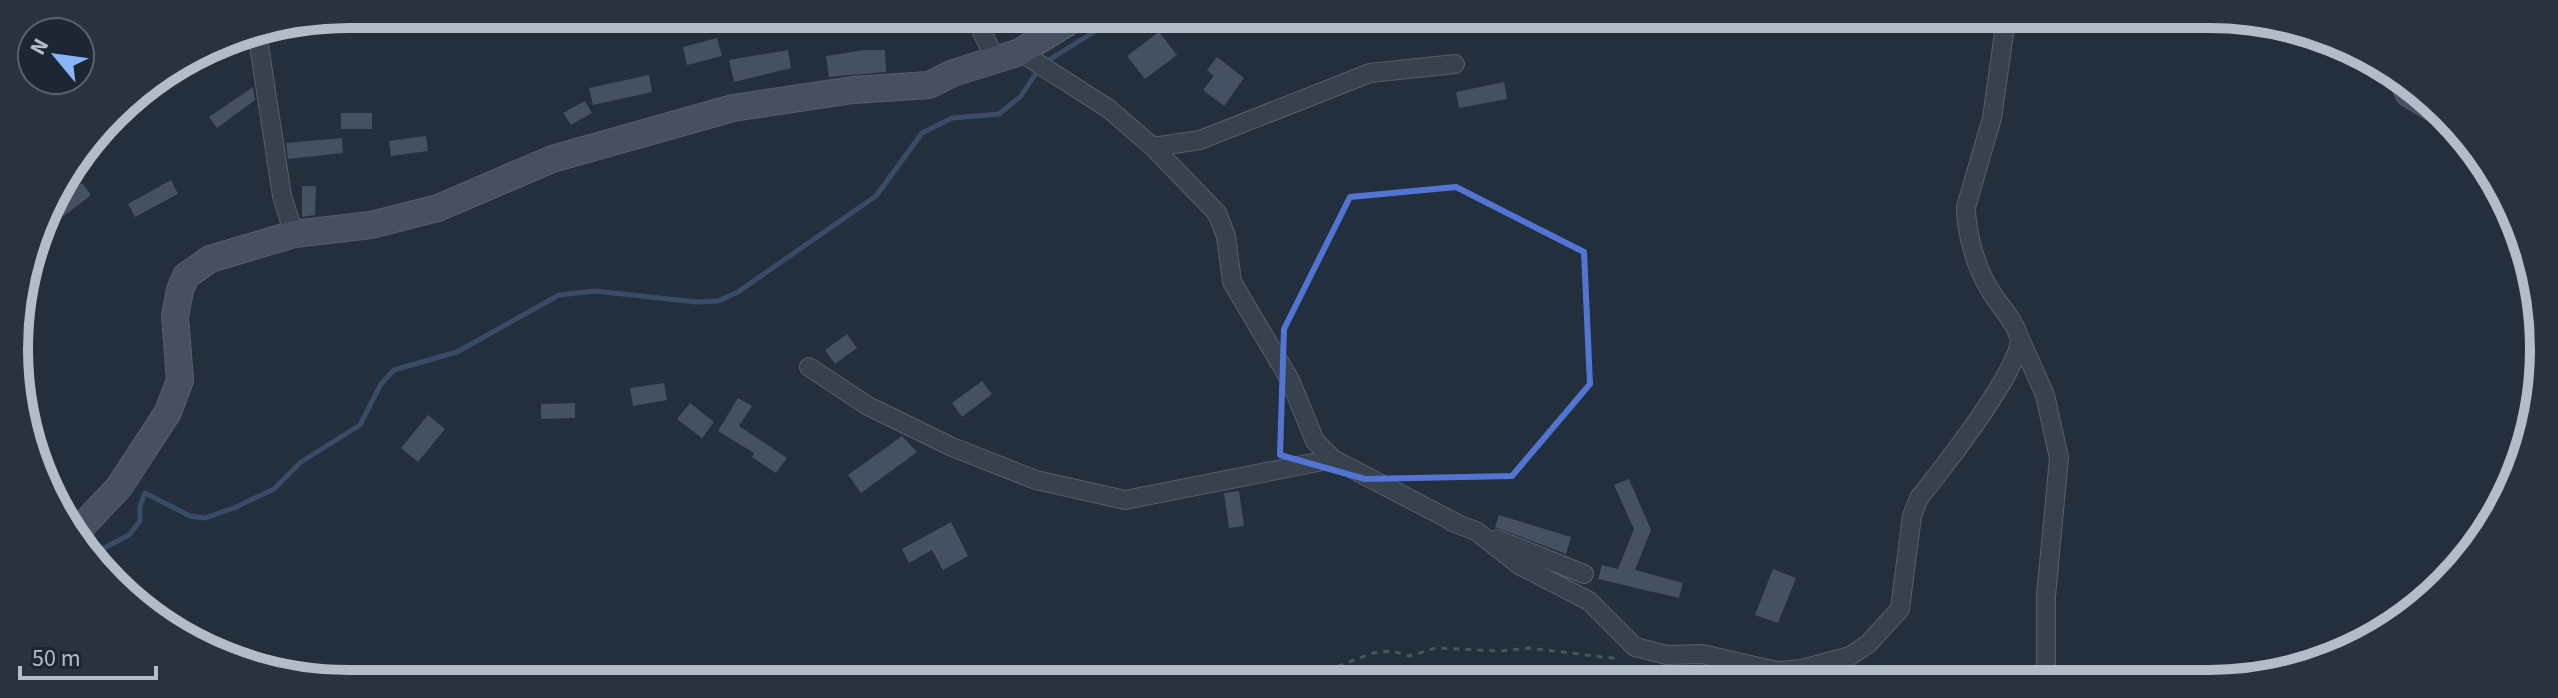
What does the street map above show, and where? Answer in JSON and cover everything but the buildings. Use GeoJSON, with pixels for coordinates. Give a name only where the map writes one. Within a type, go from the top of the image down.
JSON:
{"type":"FeatureCollection","features":[{"type":"Feature","properties":{"kind":"street"},"geometry":{"type":"LineString","coordinates":[[981,28],[1008,56],[1109,109],[1153,147],[1217,213],[1226,236],[1232,282],[1290,380],[1315,441],[1333,459],[1452,522],[1584,574]]}},
{"type":"Feature","properties":{"kind":"street"},"geometry":{"type":"LineString","coordinates":[[82,527],[119,487],[153,438],[176,393],[180,359],[175,316],[186,276],[221,255],[294,234],[371,225],[438,208],[552,159],[767,100],[929,85],[1008,56],[1057,28]]}},
{"type":"Feature","properties":{"kind":"street"},"geometry":{"type":"LineString","coordinates":[[2005,28],[1992,118],[1966,207],[1966,221],[1988,289],[2015,325],[2045,395],[2059,458],[2046,596],[2049,642],[2047,670]]}},
{"type":"Feature","properties":{"kind":"street"},"geometry":{"type":"LineString","coordinates":[[258,41],[282,196],[294,234]]}},
{"type":"Feature","properties":{"kind":"street"},"geometry":{"type":"LineString","coordinates":[[1153,147],[1200,140],[1370,73],[1455,64]]}},
{"type":"Feature","properties":{"kind":"street"},"geometry":{"type":"LineString","coordinates":[[1784,670],[1828,664],[1850,656],[1868,644],[1900,609],[1908,540],[1919,498],[2013,367],[2021,341]]}},
{"type":"Feature","properties":{"kind":"street"},"geometry":{"type":"LineString","coordinates":[[809,367],[880,412],[952,447],[1036,480],[1125,500],[1333,459]]}},
{"type":"Feature","properties":{"kind":"street"},"geometry":{"type":"LineString","coordinates":[[1452,522],[1476,531],[1519,565],[1589,601],[1622,635],[1650,653],[1702,654],[1773,670]]}},
{"type":"Feature","properties":{"kind":"path"},"geometry":{"type":"LineString","coordinates":[[1328,670],[1373,653],[1392,651],[1409,656],[1436,648],[1500,651],[1529,648],[1616,659],[1650,653]]}},
{"type":"Feature","properties":{"kind":"highlighted area"},"geometry":{"type":"Polygon","coordinates":[[[1456,187],[1584,252],[1590,384],[1512,476],[1365,479],[1280,455],[1284,329],[1350,197],[1456,187]]]}},
{"type":"Feature","properties":{"kind":"waterway"},"geometry":{"type":"LineString","coordinates":[[1044,63],[1100,28]]}},
{"type":"Feature","properties":{"kind":"waterway"},"geometry":{"type":"LineString","coordinates":[[99,551],[129,535],[140,521],[140,506],[145,493],[190,516],[205,518],[274,489],[301,462],[360,425],[381,384],[394,370],[457,352],[559,295],[595,291],[696,302],[718,301],[738,292],[876,196],[922,133],[952,118],[999,114],[1021,96],[1038,70]]}}]}
